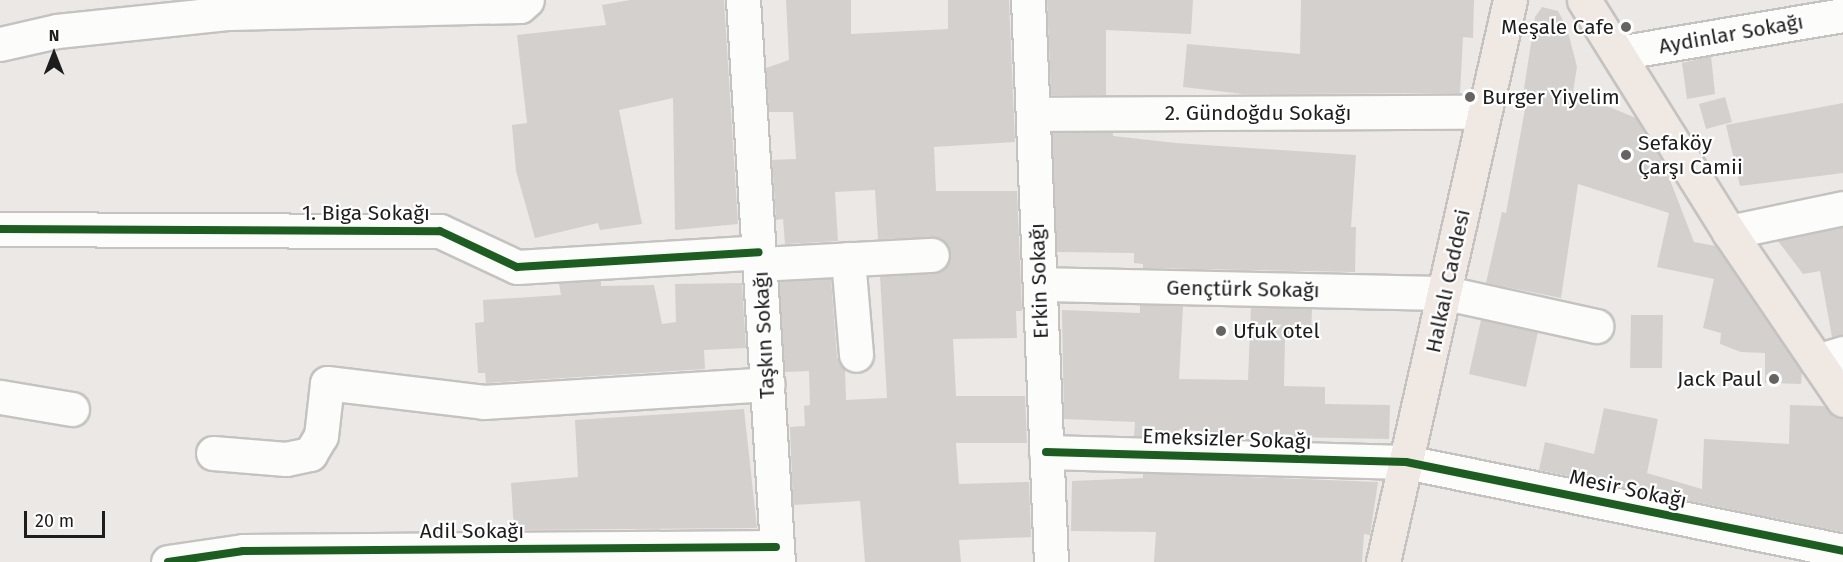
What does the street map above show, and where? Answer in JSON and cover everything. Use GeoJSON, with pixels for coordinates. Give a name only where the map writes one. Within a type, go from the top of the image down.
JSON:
{"type":"FeatureCollection","features":[{"type":"Feature","properties":{"kind":"main road","name":"Halkalı Caddesi"},"geometry":{"type":"LineString","coordinates":[[1383,562],[1446,293],[1510,0]]}},
{"type":"Feature","properties":{"kind":"main road"},"geometry":{"type":"LineString","coordinates":[[1584,0],[1729,232],[1830,357],[1843,400]]}},
{"type":"Feature","properties":{"kind":"street"},"geometry":{"type":"LineString","coordinates":[[0,44],[57,31],[228,13],[520,6],[527,0]]}},
{"type":"Feature","properties":{"kind":"street","name":"Taşkın Sokağı"},"geometry":{"type":"LineString","coordinates":[[743,0],[777,555]]}},
{"type":"Feature","properties":{"kind":"street","name":"Erkin Sokağı"},"geometry":{"type":"LineString","coordinates":[[1028,0],[1051,562]]}},
{"type":"Feature","properties":{"kind":"street","name":"Aydinlar Sokağı"},"geometry":{"type":"LineString","coordinates":[[1618,53],[1843,15]]}},
{"type":"Feature","properties":{"kind":"street","name":"2. Gündoğdu Sokağı"},"geometry":{"type":"LineString","coordinates":[[1033,114],[1484,112]]}},
{"type":"Feature","properties":{"kind":"street"},"geometry":{"type":"LineString","coordinates":[[1729,232],[1843,208]]}},
{"type":"Feature","properties":{"kind":"street","name":"1. Biga Sokağı"},"geometry":{"type":"LineString","coordinates":[[0,229],[440,231],[517,267],[759,258],[848,259],[932,255]]}},
{"type":"Feature","properties":{"kind":"street"},"geometry":{"type":"LineString","coordinates":[[848,259],[856,355]]}},
{"type":"Feature","properties":{"kind":"street","name":"Gençtürk Sokağı"},"geometry":{"type":"LineString","coordinates":[[1040,284],[1446,293],[1596,326]]}},
{"type":"Feature","properties":{"kind":"street"},"geometry":{"type":"LineString","coordinates":[[213,453],[286,459],[310,454],[321,436],[327,383],[484,402],[767,384]]}},
{"type":"Feature","properties":{"kind":"street"},"geometry":{"type":"LineString","coordinates":[[0,398],[72,409]]}},
{"type":"Feature","properties":{"kind":"street","name":"Emeksizler Sokağı"},"geometry":{"type":"LineString","coordinates":[[1046,452],[1406,462]]}},
{"type":"Feature","properties":{"kind":"street","name":"Mesir Sokağı"},"geometry":{"type":"LineString","coordinates":[[1406,462],[1843,551]]}},
{"type":"Feature","properties":{"kind":"street","name":"Adil Sokağı"},"geometry":{"type":"LineString","coordinates":[[168,562],[243,551],[777,555]]}},
{"type":"Feature","properties":{"kind":"building"},"geometry":{"type":"Polygon","coordinates":[[[630,0],[724,0],[738,224],[675,230],[673,98],[619,110],[642,224],[600,230],[598,223],[535,238],[516,171],[512,125],[527,123],[517,35],[606,25],[602,5],[630,0]]]}},
{"type":"Feature","properties":{"kind":"building"},"geometry":{"type":"Polygon","coordinates":[[[786,0],[851,0],[851,34],[948,29],[948,0],[1009,0],[1015,142],[934,147],[936,191],[1017,191],[1022,311],[1016,311],[1017,338],[953,339],[956,396],[1025,396],[1027,443],[956,443],[959,484],[1029,482],[1031,537],[959,540],[961,562],[865,562],[860,501],[793,505],[790,427],[805,426],[804,406],[810,405],[809,371],[785,372],[779,282],[831,279],[837,357],[845,369],[846,400],[887,398],[880,276],[934,274],[943,270],[951,255],[940,238],[878,239],[875,190],[835,192],[838,241],[785,244],[783,219],[776,220],[772,160],[796,159],[793,112],[769,112],[766,68],[789,60],[786,0]]]}},
{"type":"Feature","properties":{"kind":"building"},"geometry":{"type":"Polygon","coordinates":[[[1047,0],[1193,0],[1191,34],[1106,30],[1106,95],[1051,95],[1047,0]]]}},
{"type":"Feature","properties":{"kind":"building"},"geometry":{"type":"Polygon","coordinates":[[[1301,0],[1474,0],[1473,38],[1463,37],[1460,93],[1243,94],[1183,87],[1187,44],[1300,54],[1301,0]]]}},
{"type":"Feature","properties":{"kind":"building"},"geometry":{"type":"Polygon","coordinates":[[[1542,7],[1558,11],[1567,28],[1577,67],[1573,92],[1636,118],[1663,162],[1694,242],[1716,246],[1802,372],[1801,384],[1765,383],[1765,353],[1741,352],[1720,344],[1721,333],[1703,328],[1714,279],[1657,267],[1669,213],[1578,184],[1561,298],[1486,283],[1502,212],[1506,213],[1525,109],[1521,108],[1535,17],[1542,7]]]}},
{"type":"Feature","properties":{"kind":"building"},"geometry":{"type":"Polygon","coordinates":[[[1711,56],[1715,94],[1687,99],[1682,63],[1711,56]]]}},
{"type":"Feature","properties":{"kind":"building"},"geometry":{"type":"Polygon","coordinates":[[[1725,97],[1732,122],[1706,129],[1699,104],[1725,97]]]}},
{"type":"Feature","properties":{"kind":"building"},"geometry":{"type":"Polygon","coordinates":[[[1843,103],[1843,173],[1740,186],[1726,125],[1843,103]]]}},
{"type":"Feature","properties":{"kind":"building"},"geometry":{"type":"Polygon","coordinates":[[[1113,132],[1113,136],[1176,143],[1356,155],[1351,227],[1356,227],[1355,272],[1143,268],[1143,264],[1134,263],[1134,253],[1057,252],[1052,133],[1113,132]]]}},
{"type":"Feature","properties":{"kind":"building"},"geometry":{"type":"Polygon","coordinates":[[[1843,227],[1843,335],[1832,337],[1820,271],[1803,274],[1778,241],[1843,227]]]}},
{"type":"Feature","properties":{"kind":"building"},"geometry":{"type":"Polygon","coordinates":[[[601,281],[601,286],[654,285],[662,324],[676,322],[675,284],[742,283],[746,348],[704,350],[705,369],[486,383],[485,373],[478,373],[475,323],[484,322],[483,300],[561,295],[559,283],[601,281]]]}},
{"type":"Feature","properties":{"kind":"building"},"geometry":{"type":"Polygon","coordinates":[[[1140,305],[1183,306],[1179,379],[1248,380],[1251,307],[1312,309],[1311,337],[1285,337],[1284,386],[1325,387],[1325,404],[1390,405],[1389,439],[1244,436],[1179,429],[1179,437],[1134,436],[1135,422],[1064,419],[1062,310],[1140,313],[1140,305]]]}},
{"type":"Feature","properties":{"kind":"building"},"geometry":{"type":"Polygon","coordinates":[[[1631,315],[1663,315],[1662,368],[1630,368],[1631,315]]]}},
{"type":"Feature","properties":{"kind":"building"},"geometry":{"type":"Polygon","coordinates":[[[1481,320],[1538,332],[1526,387],[1469,374],[1481,320]]]}},
{"type":"Feature","properties":{"kind":"building"},"geometry":{"type":"Polygon","coordinates":[[[1790,405],[1824,406],[1834,417],[1843,419],[1843,532],[1539,470],[1545,442],[1594,454],[1604,408],[1658,419],[1647,473],[1702,489],[1704,439],[1789,444],[1790,405]]]}},
{"type":"Feature","properties":{"kind":"building"},"geometry":{"type":"Polygon","coordinates":[[[744,409],[757,528],[514,530],[511,483],[578,477],[575,420],[744,409]]]}},
{"type":"Feature","properties":{"kind":"building"},"geometry":{"type":"Polygon","coordinates":[[[1143,473],[1378,482],[1370,535],[1364,534],[1362,562],[1154,562],[1156,532],[1071,531],[1072,481],[1143,478],[1143,473]]]}},
{"type":"Feature","properties":{"kind":"cycle path"},"geometry":{"type":"LineString","coordinates":[[0,229],[440,231],[517,267],[759,252]]}},
{"type":"Feature","properties":{"kind":"cycle path"},"geometry":{"type":"LineString","coordinates":[[1046,452],[1406,462],[1843,551]]}},
{"type":"Feature","properties":{"kind":"cycle path"},"geometry":{"type":"LineString","coordinates":[[168,562],[243,551],[776,547]]}},
{"type":"Feature","properties":{"kind":"place","name":"Meşale Cafe"},"geometry":{"type":"Point","coordinates":[1626,27]}},
{"type":"Feature","properties":{"kind":"place","name":"Burger Yiyelim"},"geometry":{"type":"Point","coordinates":[1470,97]}},
{"type":"Feature","properties":{"kind":"place","name":"Sefaköy Çarşı Camii"},"geometry":{"type":"Point","coordinates":[1626,155]}},
{"type":"Feature","properties":{"kind":"place","name":"Ufuk otel"},"geometry":{"type":"Point","coordinates":[1221,331]}},
{"type":"Feature","properties":{"kind":"place","name":"Jack Paul"},"geometry":{"type":"Point","coordinates":[1774,379]}}]}
